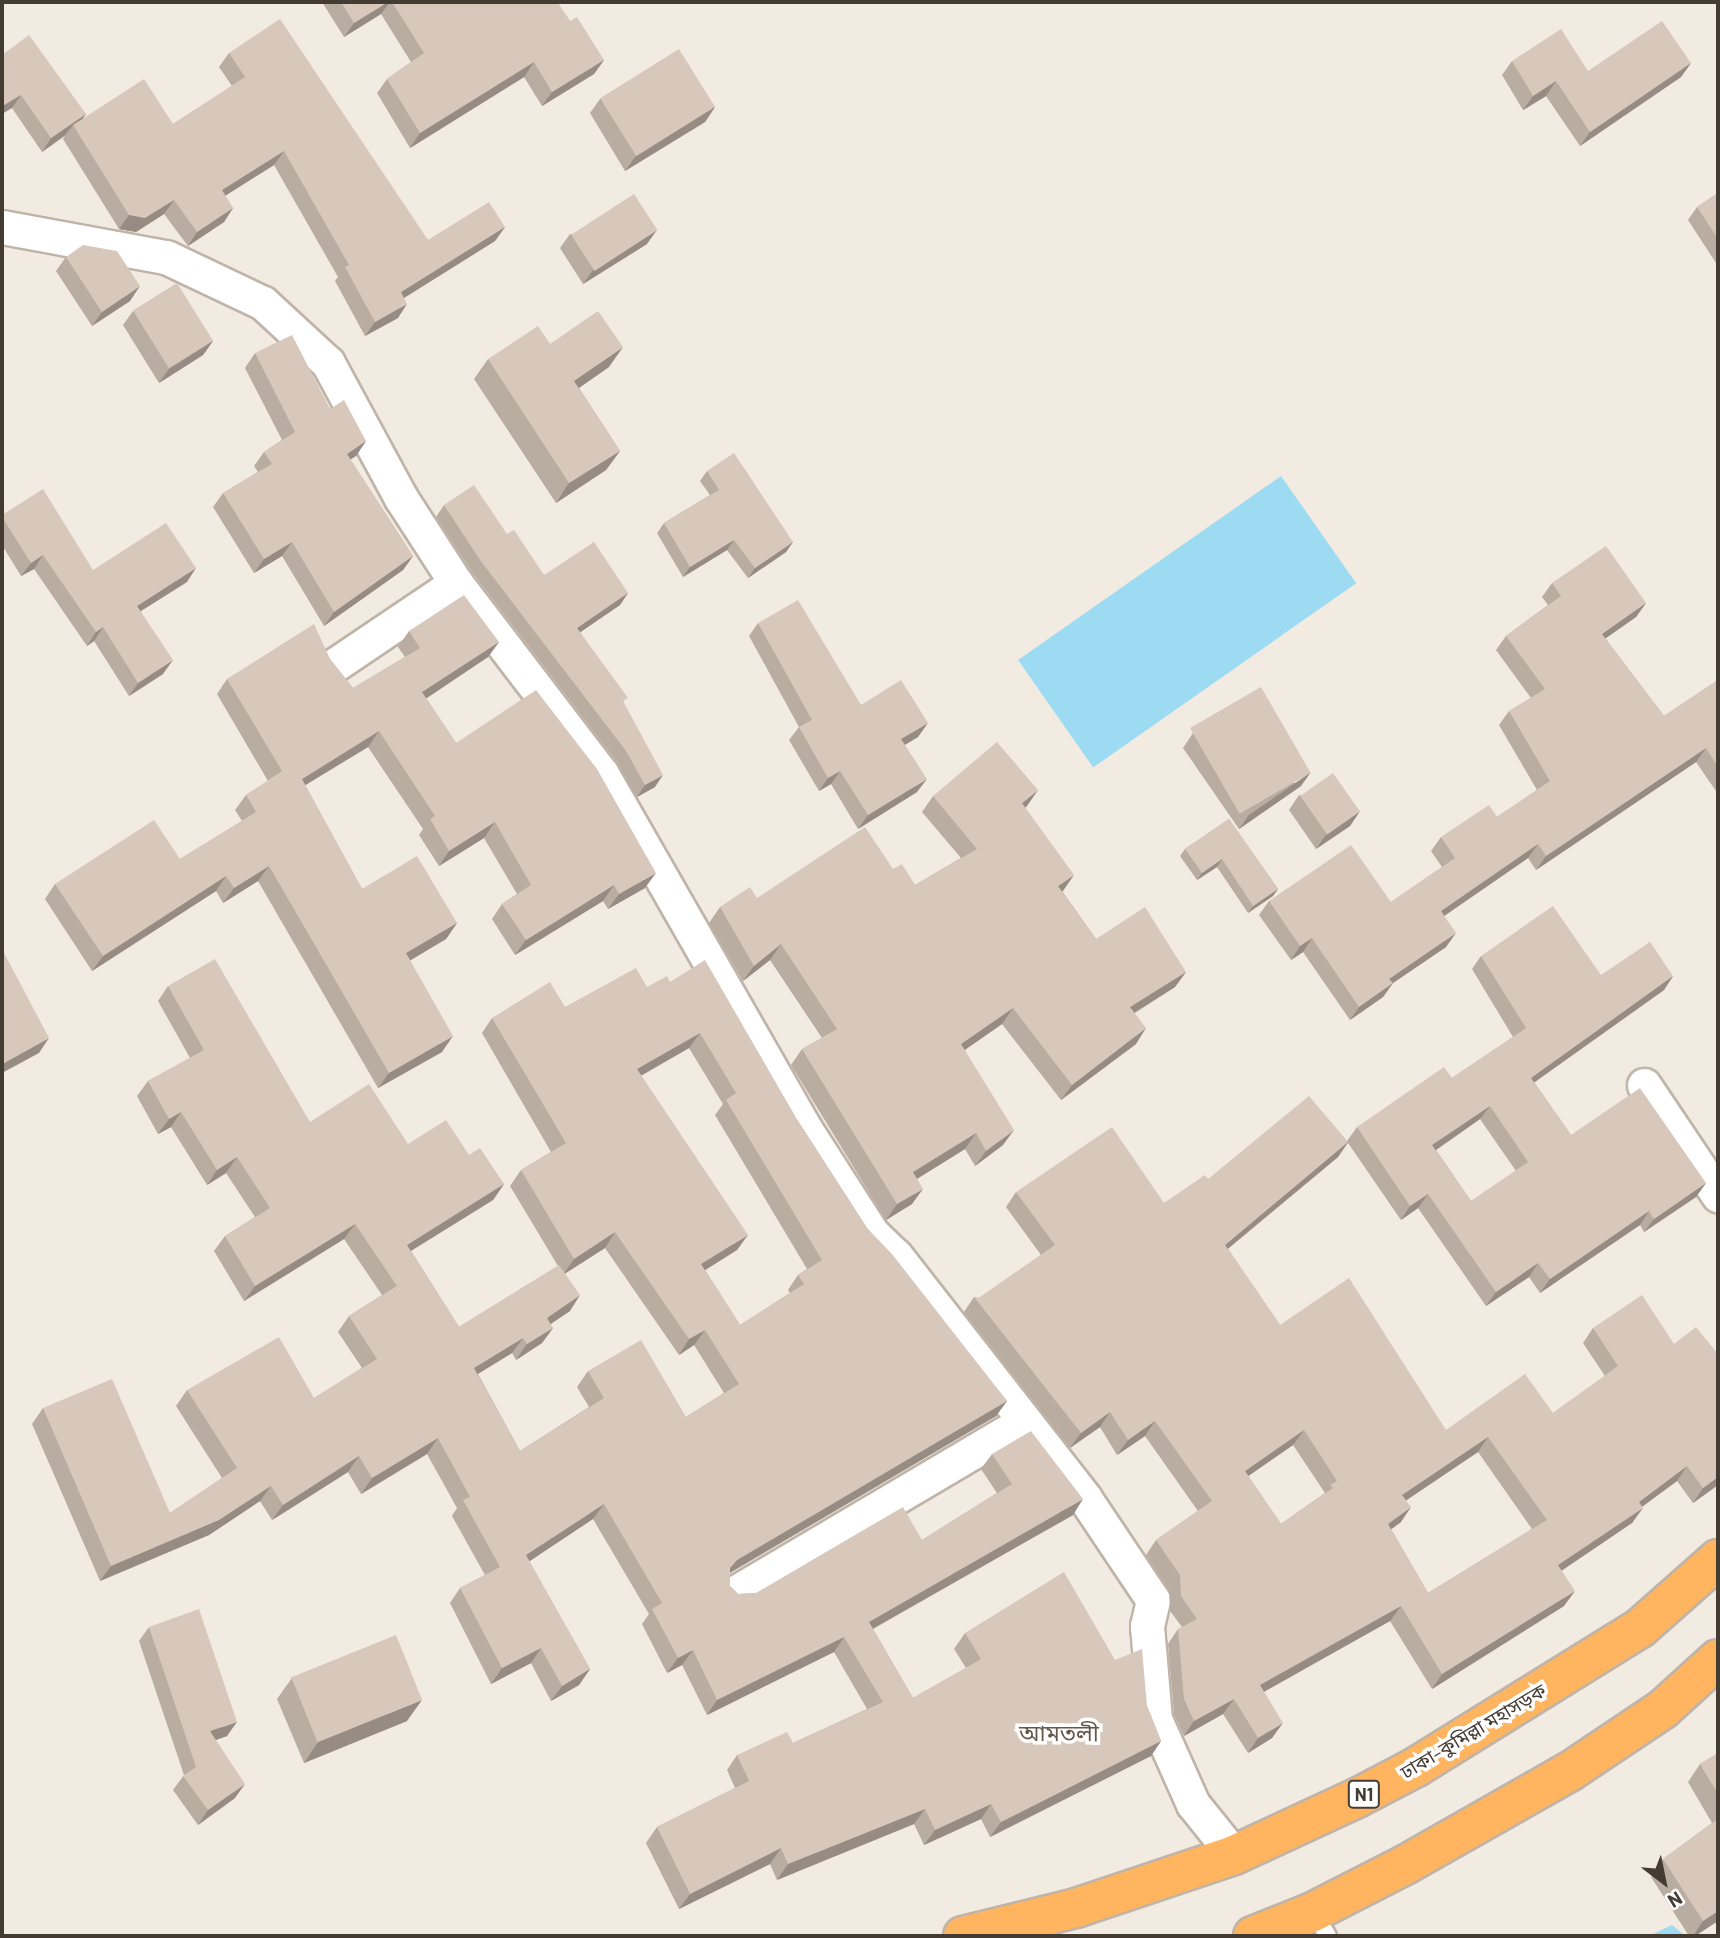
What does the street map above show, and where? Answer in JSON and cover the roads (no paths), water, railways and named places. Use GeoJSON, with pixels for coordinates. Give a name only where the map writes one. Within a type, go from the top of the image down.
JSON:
{"type":"FeatureCollection","features":[{"type":"Feature","properties":{"kind":"highway","name":"ঢাকা–কুমিল্লা মহাসড়ক"},"geometry":{"type":"LineString","coordinates":[[963,1936],[1076,1908],[1234,1855],[1416,1767],[1639,1629],[1718,1559]]}},
{"type":"Feature","properties":{"kind":"highway"},"geometry":{"type":"LineString","coordinates":[[1253,1936],[1320,1924],[1569,1772],[1663,1709],[1718,1659]]}},
{"type":"Feature","properties":{"kind":"street"},"geometry":{"type":"LineString","coordinates":[[2,227],[166,257],[264,303],[328,363],[401,498],[456,583],[602,774],[804,1127],[872,1233],[896,1256],[1084,1497],[1153,1600],[1147,1626],[1155,1719],[1192,1804],[1234,1855]]}},
{"type":"Feature","properties":{"kind":"street"},"geometry":{"type":"LineString","coordinates":[[336,664],[456,583]]}},
{"type":"Feature","properties":{"kind":"street"},"geometry":{"type":"LineString","coordinates":[[1644,1086],[1718,1195]]}},
{"type":"Feature","properties":{"kind":"street"},"geometry":{"type":"LineString","coordinates":[[736,1592],[1024,1422]]}},
{"type":"Feature","properties":{"kind":"water"},"geometry":{"type":"Polygon","coordinates":[[[1281,476],[1356,583],[1093,767],[1018,660],[1281,476]]]}},
{"type":"Feature","properties":{"kind":"water"},"geometry":{"type":"Polygon","coordinates":[[[1672,1925],[1685,1936],[1649,1936],[1672,1925]]]}},
{"type":"Feature","properties":{"kind":"district","name":"আমতলী"},"geometry":{"type":"Point","coordinates":[1059,1732]}}]}
